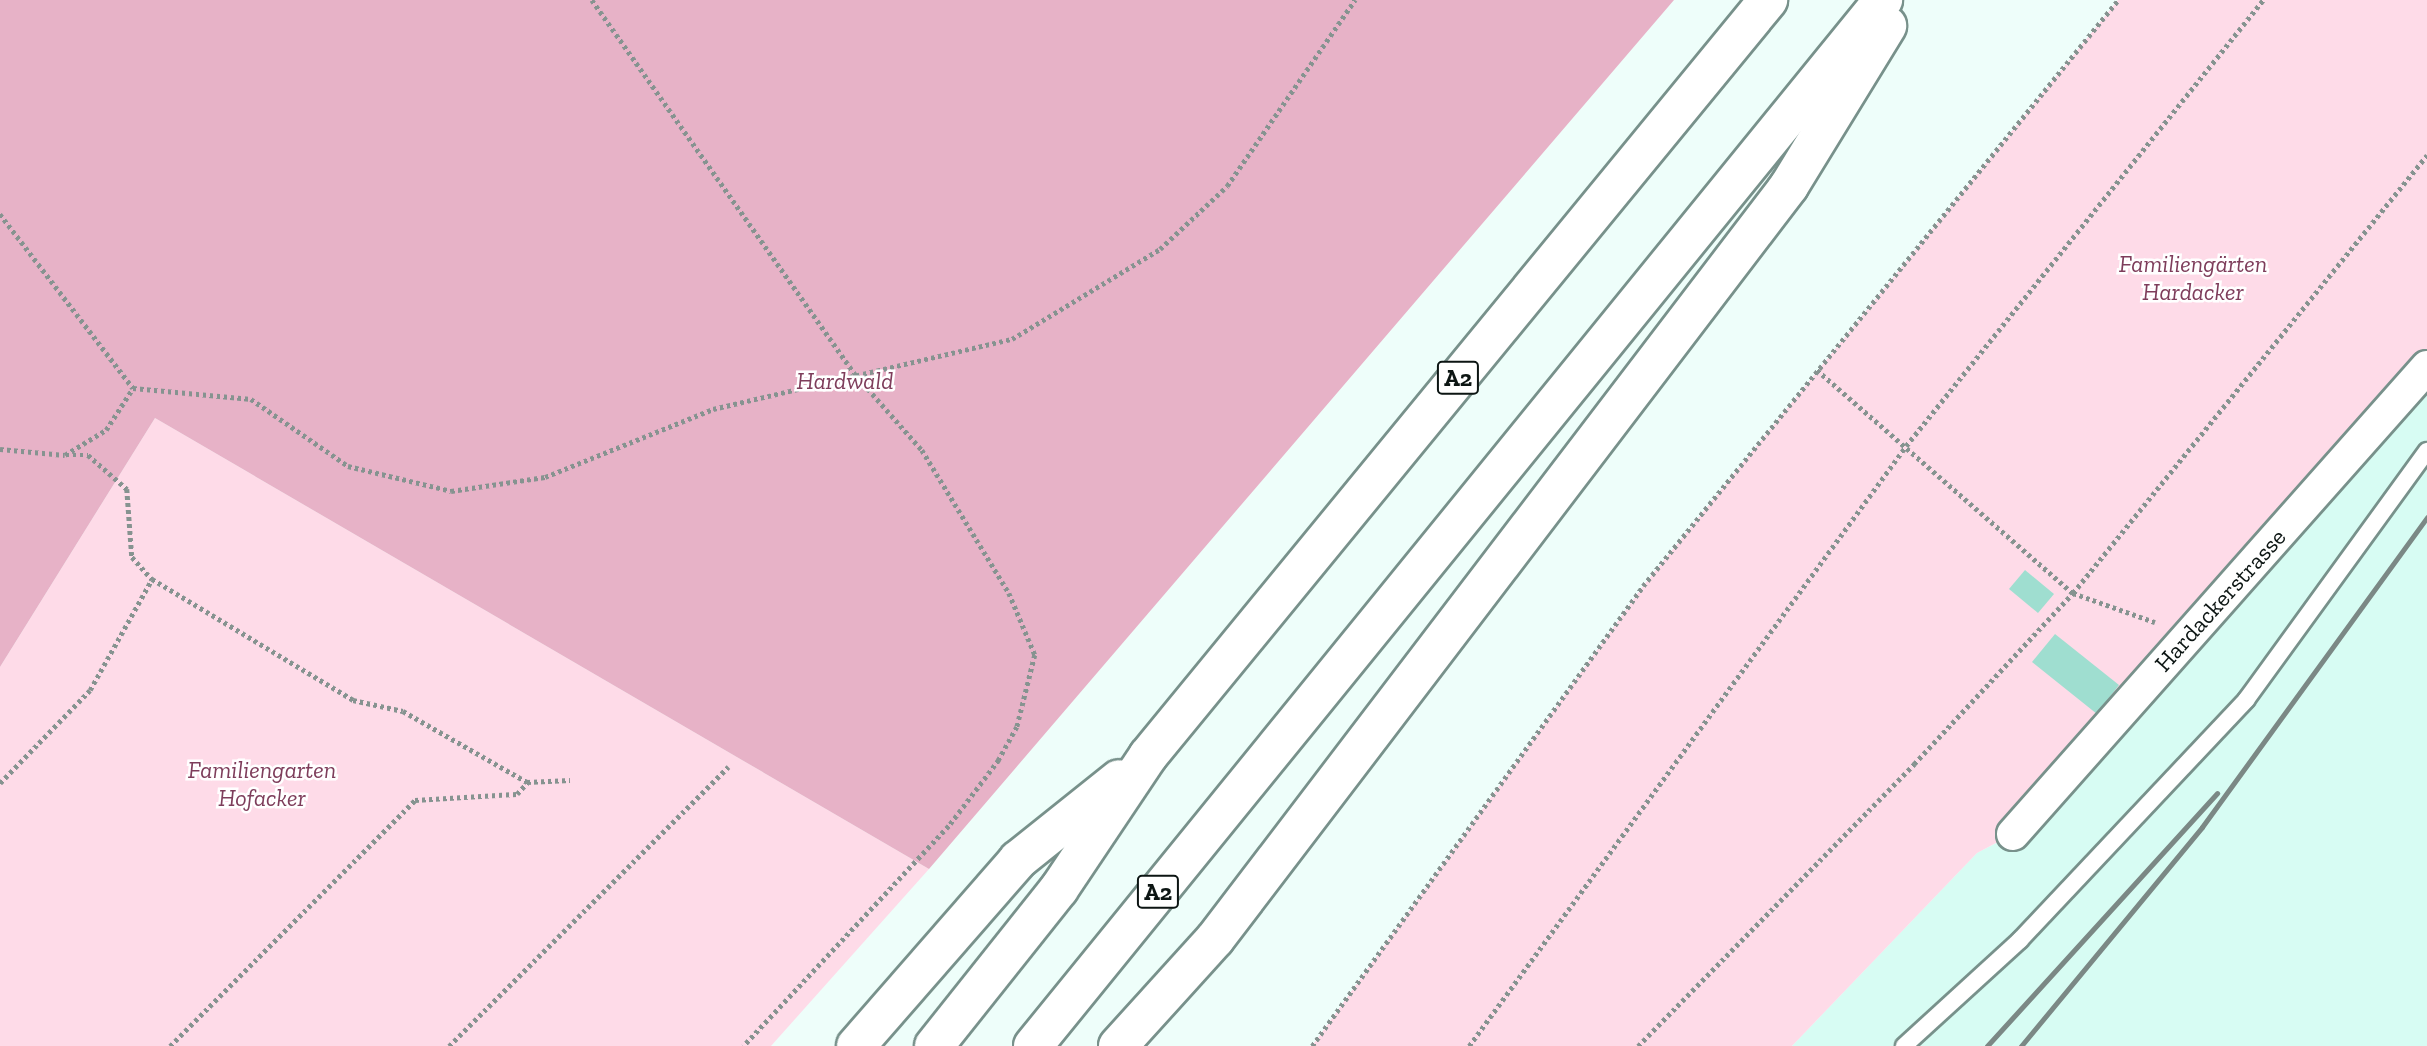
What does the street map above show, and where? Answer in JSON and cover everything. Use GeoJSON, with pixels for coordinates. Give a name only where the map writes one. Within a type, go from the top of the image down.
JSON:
{"type":"FeatureCollection","features":[{"type":"Feature","properties":{"kind":"highway","name":"A2"},"geometry":{"type":"LineString","coordinates":[[934,1046],[1059,889],[1148,755],[1768,0]]}},
{"type":"Feature","properties":{"kind":"highway","name":"A2"},"geometry":{"type":"LineString","coordinates":[[1033,1046],[1883,0]]}},
{"type":"Feature","properties":{"kind":"highway"},"geometry":{"type":"LineString","coordinates":[[1118,1046],[1215,939],[1789,186],[1902,0]]}},
{"type":"Feature","properties":{"kind":"highway"},"geometry":{"type":"LineString","coordinates":[[856,1046],[1018,860],[1148,755]]}},
{"type":"Feature","properties":{"kind":"highway"},"geometry":{"type":"LineString","coordinates":[[1147,1046],[1173,1012],[1215,939]]}},
{"type":"Feature","properties":{"kind":"street","name":"Hardackerstrasse"},"geometry":{"type":"LineString","coordinates":[[2013,834],[2427,367]]}},
{"type":"Feature","properties":{"kind":"lane"},"geometry":{"type":"LineString","coordinates":[[1905,1046],[2021,940],[2246,700],[2427,451]]}},
{"type":"Feature","properties":{"kind":"path"},"geometry":{"type":"LineString","coordinates":[[592,0],[854,373],[922,450],[1009,593],[1035,655],[1017,727],[999,760],[948,826],[919,853],[744,1046]]}},
{"type":"Feature","properties":{"kind":"path"},"geometry":{"type":"LineString","coordinates":[[0,214],[133,388],[251,399],[348,466],[451,491],[545,477],[713,409],[854,373],[1012,339],[1160,249],[1227,186],[1354,0]]}},
{"type":"Feature","properties":{"kind":"path"},"geometry":{"type":"LineString","coordinates":[[1312,1046],[1643,586],[2118,0]]}},
{"type":"Feature","properties":{"kind":"path"},"geometry":{"type":"LineString","coordinates":[[1469,1046],[1906,446],[2263,0]]}},
{"type":"Feature","properties":{"kind":"path"},"geometry":{"type":"LineString","coordinates":[[1638,1046],[1914,764],[2073,593],[2427,155]]}},
{"type":"Feature","properties":{"kind":"path"},"geometry":{"type":"LineString","coordinates":[[1817,370],[2073,593],[2190,634]]}},
{"type":"Feature","properties":{"kind":"path"},"geometry":{"type":"LineString","coordinates":[[65,455],[106,429],[133,388]]}},
{"type":"Feature","properties":{"kind":"path"},"geometry":{"type":"LineString","coordinates":[[0,449],[88,455],[127,489],[132,557],[152,579],[353,700],[403,711],[527,782],[570,780]]}},
{"type":"Feature","properties":{"kind":"path"},"geometry":{"type":"LineString","coordinates":[[0,783],[90,690],[152,579]]}},
{"type":"Feature","properties":{"kind":"path"},"geometry":{"type":"LineString","coordinates":[[449,1046],[728,767]]}},
{"type":"Feature","properties":{"kind":"path"},"geometry":{"type":"LineString","coordinates":[[170,1046],[415,800],[517,794],[527,782]]}},
{"type":"Feature","properties":{"kind":"shaded area"},"geometry":{"type":"Polygon","coordinates":[[[2427,367],[2427,1046],[1792,1046],[1977,853],[2014,834],[2427,367]]]}},
{"type":"Feature","properties":{"kind":"green space","name":"Hardwald"},"geometry":{"type":"Polygon","coordinates":[[[0,0],[1674,0],[929,869],[155,418],[0,667],[0,0]]]}},
{"type":"Feature","properties":{"kind":"green space","name":"Familiengärten Hardacker"},"geometry":{"type":"Polygon","coordinates":[[[2118,0],[2427,0],[2427,367],[2013,834],[1977,853],[1792,1046],[1312,1046],[1643,586],[2118,0]]]}},
{"type":"Feature","properties":{"kind":"green space","name":"Familiengarten Hofacker"},"geometry":{"type":"Polygon","coordinates":[[[155,418],[929,869],[771,1046],[0,1046],[0,667],[155,418]]]}},
{"type":"Feature","properties":{"kind":"building"},"geometry":{"type":"Polygon","coordinates":[[[2025,570],[2054,594],[2038,613],[2009,589],[2025,570]]]}},
{"type":"Feature","properties":{"kind":"building"},"geometry":{"type":"Polygon","coordinates":[[[2055,634],[2119,685],[2097,714],[2032,662],[2055,634]]]}},
{"type":"Feature","properties":{"kind":"railway"},"geometry":{"type":"LineString","coordinates":[[2021,1046],[2202,827],[2427,517]]}},
{"type":"Feature","properties":{"kind":"railway"},"geometry":{"type":"LineString","coordinates":[[1987,1046],[2217,793]]}}]}
